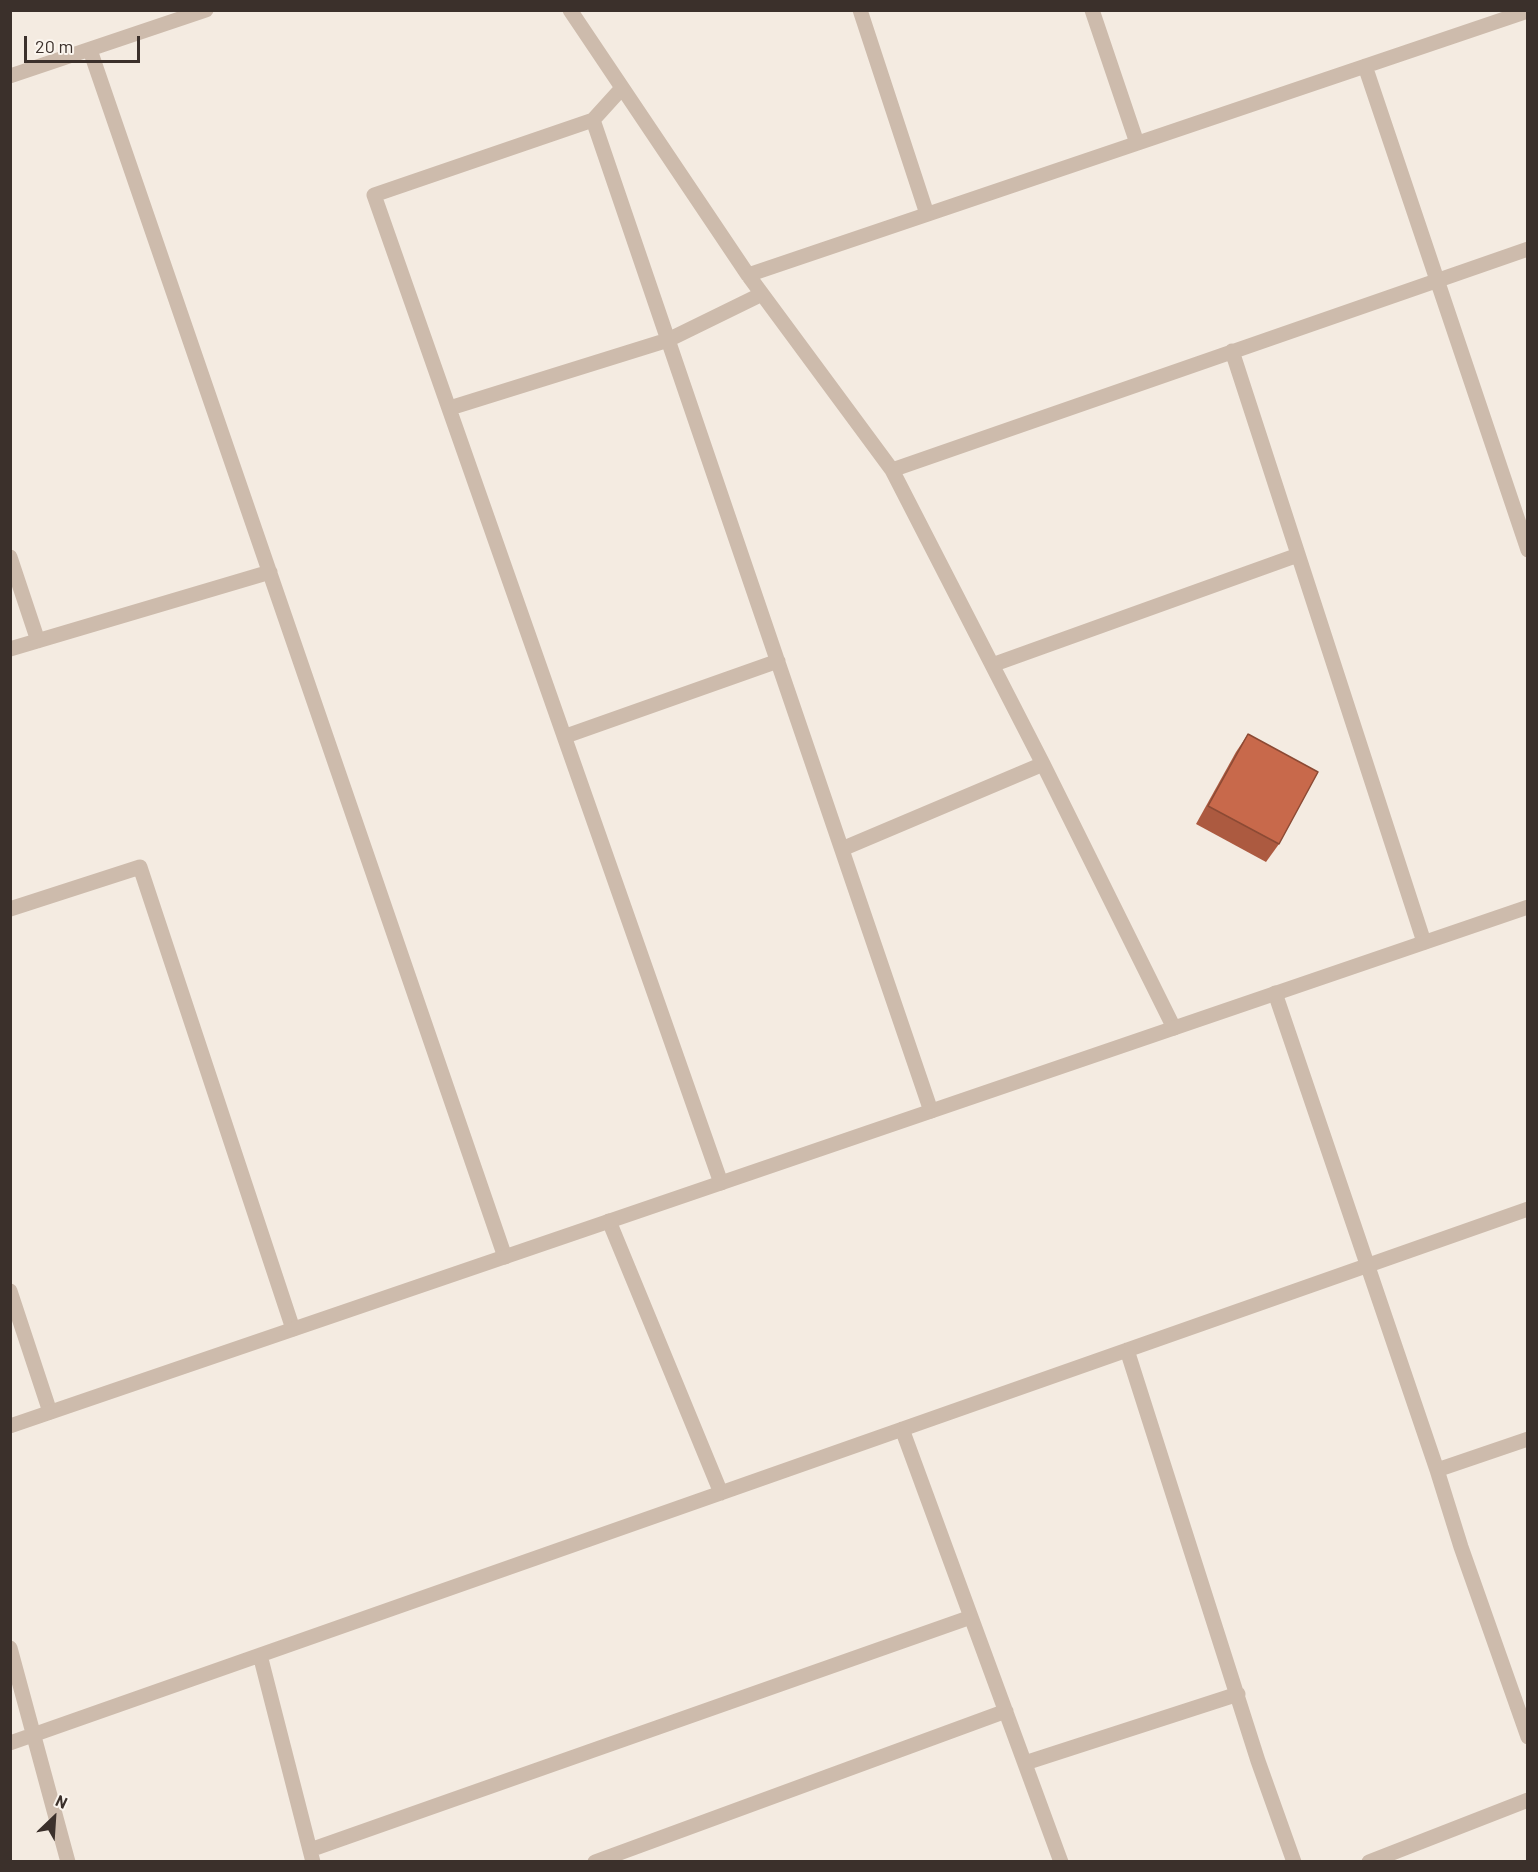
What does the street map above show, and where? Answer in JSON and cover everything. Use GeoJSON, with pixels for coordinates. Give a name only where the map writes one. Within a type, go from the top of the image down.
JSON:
{"type":"FeatureCollection","features":[{"type":"Feature","properties":{"kind":"street"},"geometry":{"type":"LineString","coordinates":[[10,76],[206,10]]}},
{"type":"Feature","properties":{"kind":"street"},"geometry":{"type":"LineString","coordinates":[[570,10],[748,275],[892,470],[1043,764],[1174,1028]]}},
{"type":"Feature","properties":{"kind":"street"},"geometry":{"type":"LineString","coordinates":[[860,10],[927,214]]}},
{"type":"Feature","properties":{"kind":"street"},"geometry":{"type":"LineString","coordinates":[[1092,10],[1137,143]]}},
{"type":"Feature","properties":{"kind":"street"},"geometry":{"type":"LineString","coordinates":[[748,275],[1527,11]]}},
{"type":"Feature","properties":{"kind":"street"},"geometry":{"type":"LineString","coordinates":[[90,50],[505,1257]]}},
{"type":"Feature","properties":{"kind":"street"},"geometry":{"type":"LineString","coordinates":[[1365,66],[1527,550]]}},
{"type":"Feature","properties":{"kind":"street"},"geometry":{"type":"LineString","coordinates":[[622,88],[593,120],[374,195],[566,736],[721,1183]]}},
{"type":"Feature","properties":{"kind":"street"},"geometry":{"type":"LineString","coordinates":[[593,120],[931,1111]]}},
{"type":"Feature","properties":{"kind":"street"},"geometry":{"type":"LineString","coordinates":[[892,470],[1527,249]]}},
{"type":"Feature","properties":{"kind":"street"},"geometry":{"type":"LineString","coordinates":[[450,408],[668,340],[762,294]]}},
{"type":"Feature","properties":{"kind":"street"},"geometry":{"type":"LineString","coordinates":[[1232,351],[1424,942]]}},
{"type":"Feature","properties":{"kind":"street"},"geometry":{"type":"LineString","coordinates":[[992,665],[1298,555]]}},
{"type":"Feature","properties":{"kind":"street"},"geometry":{"type":"LineString","coordinates":[[10,557],[38,641]]}},
{"type":"Feature","properties":{"kind":"street"},"geometry":{"type":"LineString","coordinates":[[10,649],[270,573]]}},
{"type":"Feature","properties":{"kind":"street"},"geometry":{"type":"LineString","coordinates":[[566,736],[778,661]]}},
{"type":"Feature","properties":{"kind":"street"},"geometry":{"type":"LineString","coordinates":[[842,849],[1043,764]]}},
{"type":"Feature","properties":{"kind":"street"},"geometry":{"type":"LineString","coordinates":[[10,909],[140,867],[293,1329]]}},
{"type":"Feature","properties":{"kind":"street"},"geometry":{"type":"LineString","coordinates":[[10,1426],[1527,907]]}},
{"type":"Feature","properties":{"kind":"street"},"geometry":{"type":"LineString","coordinates":[[1275,993],[1437,1470],[1461,1548],[1527,1737]]}},
{"type":"Feature","properties":{"kind":"street"},"geometry":{"type":"LineString","coordinates":[[10,1743],[1527,1209]]}},
{"type":"Feature","properties":{"kind":"street"},"geometry":{"type":"LineString","coordinates":[[609,1221],[721,1493]]}},
{"type":"Feature","properties":{"kind":"street"},"geometry":{"type":"LineString","coordinates":[[10,1291],[50,1412]]}},
{"type":"Feature","properties":{"kind":"street"},"geometry":{"type":"LineString","coordinates":[[1126,1350],[1258,1761],[1294,1862]]}},
{"type":"Feature","properties":{"kind":"street"},"geometry":{"type":"LineString","coordinates":[[902,1429],[1061,1862]]}},
{"type":"Feature","properties":{"kind":"street"},"geometry":{"type":"LineString","coordinates":[[1437,1470],[1527,1439]]}},
{"type":"Feature","properties":{"kind":"street"},"geometry":{"type":"LineString","coordinates":[[260,1655],[311,1856],[971,1617]]}},
{"type":"Feature","properties":{"kind":"street"},"geometry":{"type":"LineString","coordinates":[[10,1648],[68,1862]]}},
{"type":"Feature","properties":{"kind":"street"},"geometry":{"type":"LineString","coordinates":[[1025,1763],[1238,1694]]}},
{"type":"Feature","properties":{"kind":"street"},"geometry":{"type":"LineString","coordinates":[[595,1862],[1006,1711]]}},
{"type":"Feature","properties":{"kind":"street"},"geometry":{"type":"LineString","coordinates":[[1369,1862],[1527,1800]]}},
{"type":"Feature","properties":{"kind":"building"},"geometry":{"type":"Polygon","coordinates":[[[1248,734],[1318,772],[1279,844],[1208,806],[1248,734]]]}}]}
